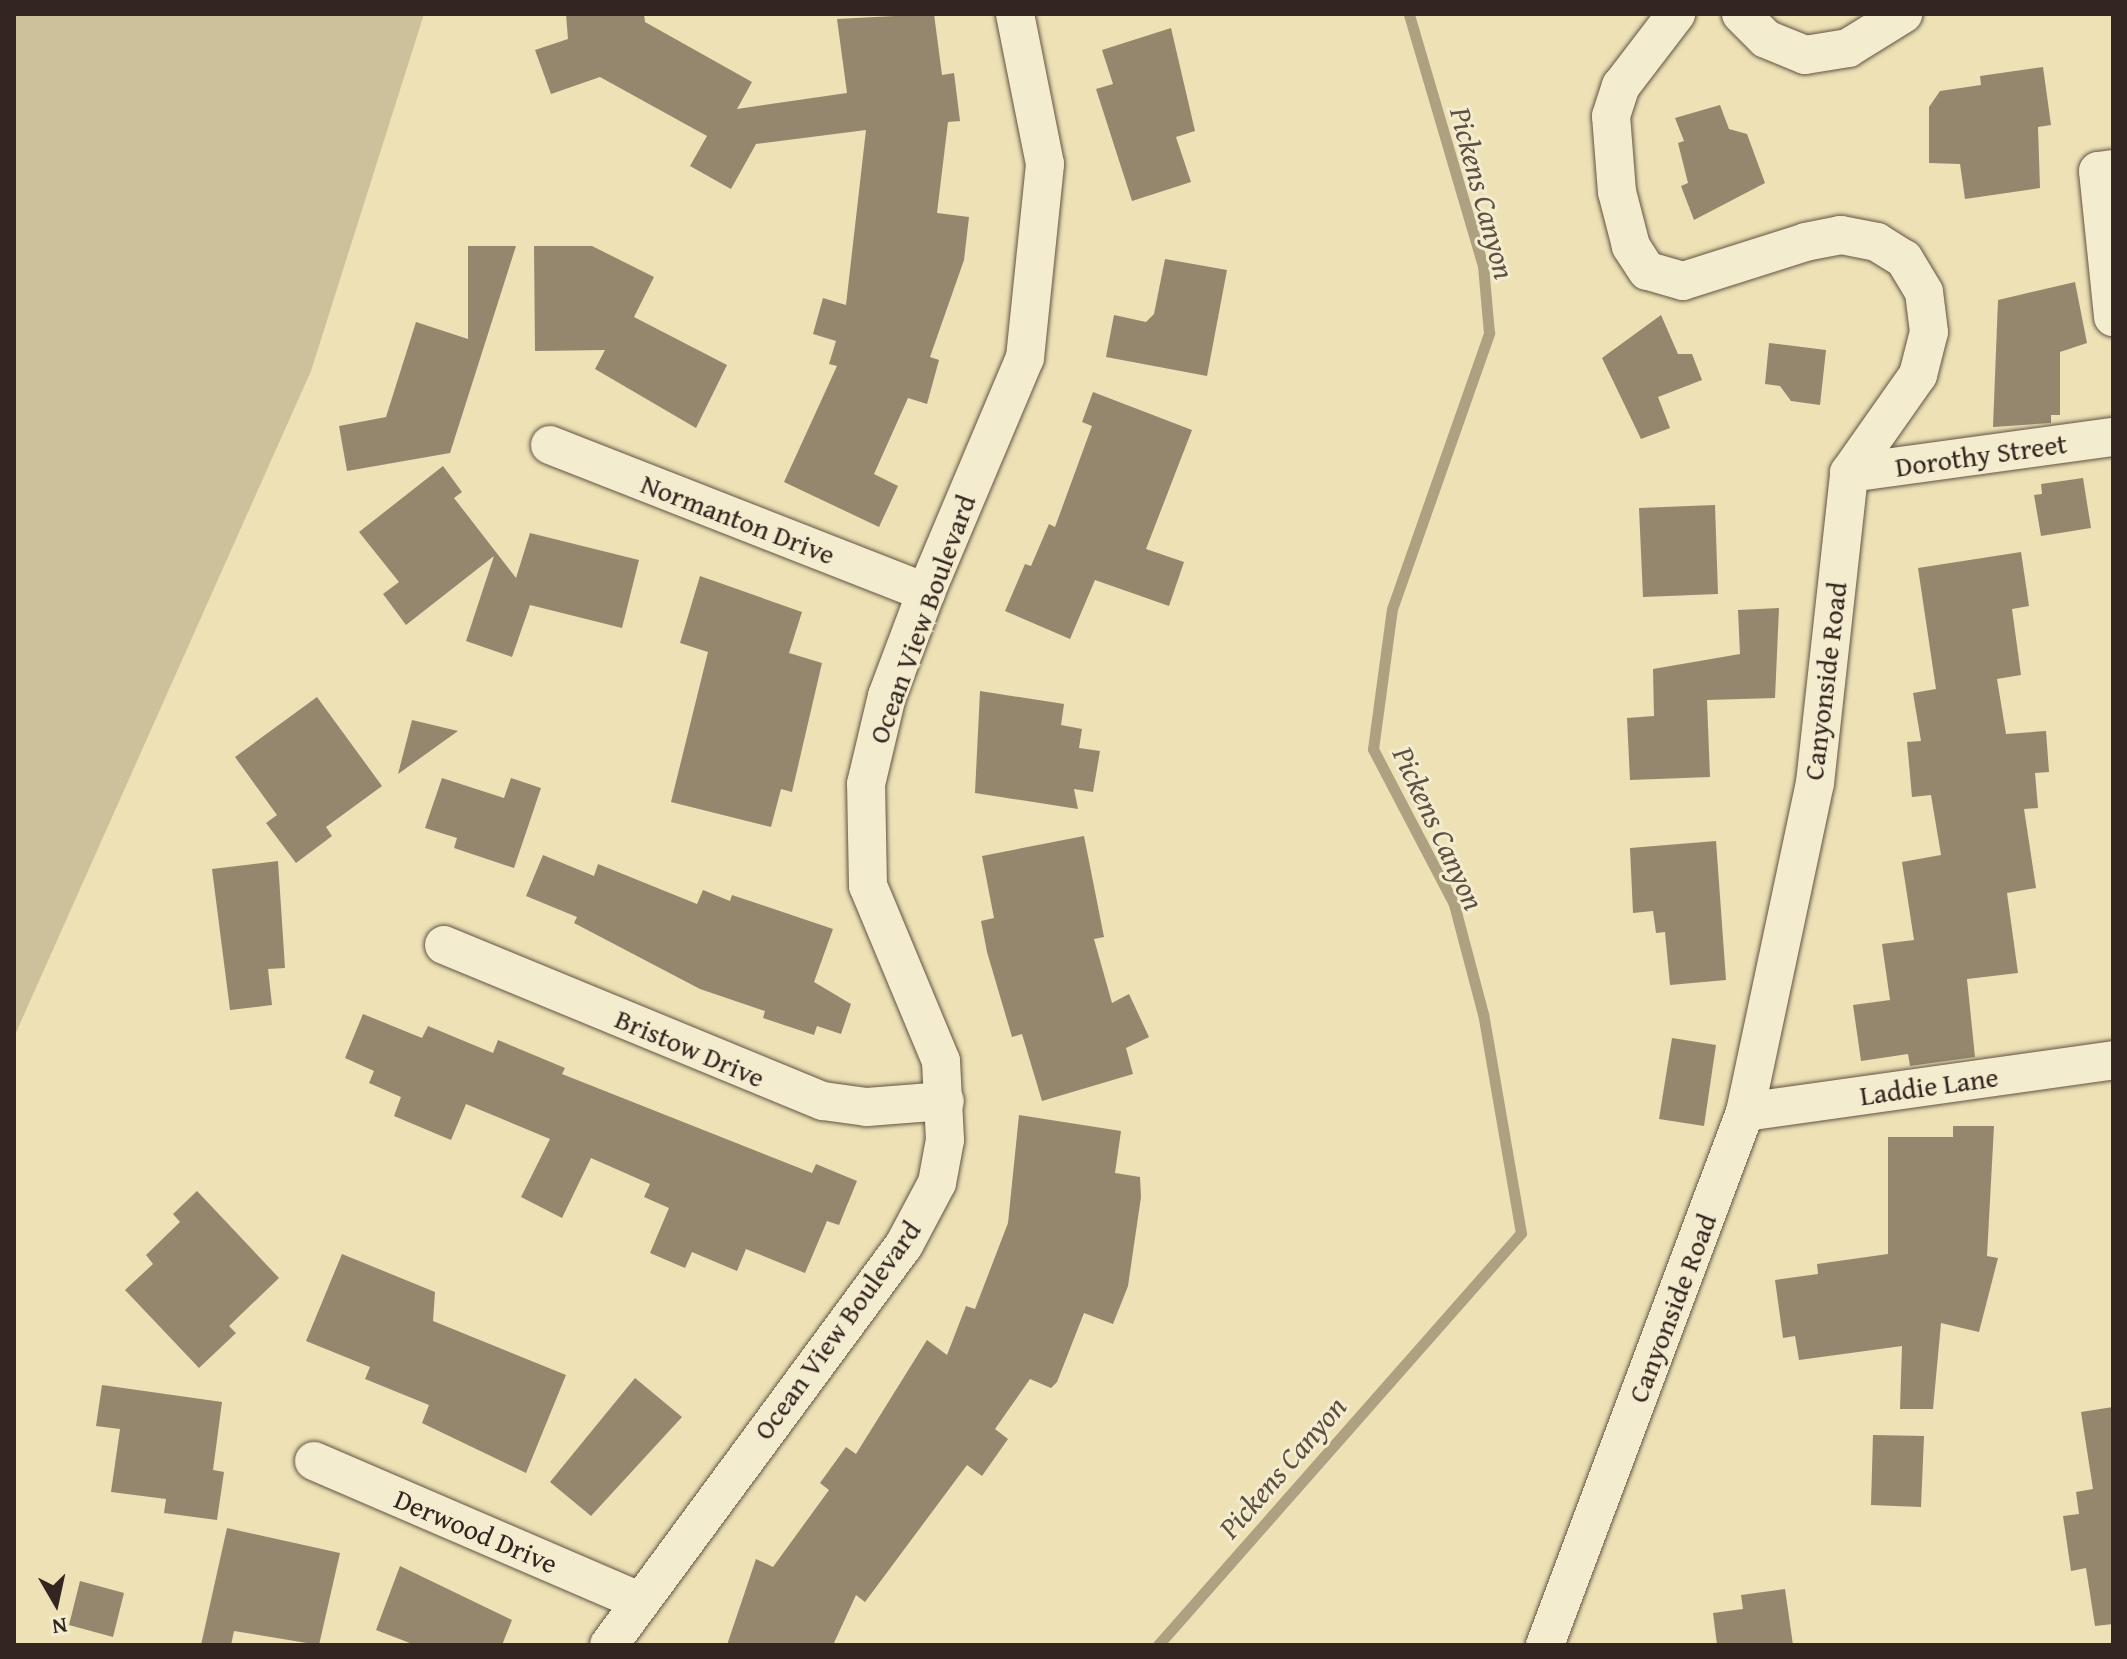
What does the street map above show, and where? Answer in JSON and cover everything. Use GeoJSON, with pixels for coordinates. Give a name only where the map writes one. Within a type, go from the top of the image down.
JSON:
{"type":"FeatureCollection","features":[{"type":"Feature","properties":{"kind":"street","name":"Ocean View Boulevard"},"geometry":{"type":"LineString","coordinates":[[609,1645],[637,1600],[904,1245],[937,1183],[945,1101],[927,1021],[882,930],[864,831],[874,742],[926,592],[1025,358],[1045,164],[1015,14]]}},
{"type":"Feature","properties":{"kind":"street","name":"Canyonside Road"},"geometry":{"type":"LineString","coordinates":[[1545,1645],[1745,1112],[1815,783],[1849,473],[1918,375],[1929,332],[1924,292],[1904,259],[1877,242],[1841,235],[1683,281],[1647,271],[1631,246],[1617,192],[1611,116],[1621,86],[1676,14]]}},
{"type":"Feature","properties":{"kind":"street"},"geometry":{"type":"LineString","coordinates":[[1741,14],[1766,39],[1805,55],[1848,48],[1903,14]]}},
{"type":"Feature","properties":{"kind":"street"},"geometry":{"type":"LineString","coordinates":[[2106,170],[2113,317]]}},
{"type":"Feature","properties":{"kind":"street","name":"Dorothy Street"},"geometry":{"type":"LineString","coordinates":[[1849,473],[2113,437]]}},
{"type":"Feature","properties":{"kind":"street","name":"Normanton Drive"},"geometry":{"type":"LineString","coordinates":[[550,445],[926,592]]}},
{"type":"Feature","properties":{"kind":"street","name":"Bristow Drive"},"geometry":{"type":"LineString","coordinates":[[444,945],[823,1101],[867,1107],[945,1101]]}},
{"type":"Feature","properties":{"kind":"street","name":"Laddie Lane"},"geometry":{"type":"LineString","coordinates":[[1745,1112],[2113,1060]]}},
{"type":"Feature","properties":{"kind":"street","name":"Derwood Drive"},"geometry":{"type":"LineString","coordinates":[[314,1461],[637,1600]]}},
{"type":"Feature","properties":{"kind":"shaded area"},"geometry":{"type":"Polygon","coordinates":[[[14,14],[424,14],[311,371],[14,1037],[14,14]]]}},
{"type":"Feature","properties":{"kind":"building"},"geometry":{"type":"Polygon","coordinates":[[[566,14],[644,14],[645,22],[752,82],[737,109],[847,93],[837,19],[934,14],[942,75],[954,73],[960,121],[948,122],[937,213],[969,217],[964,260],[930,357],[939,360],[927,404],[908,398],[874,474],[898,486],[879,527],[784,482],[837,366],[829,364],[836,341],[813,334],[823,298],[846,305],[866,130],[756,144],[731,189],[690,166],[707,136],[600,77],[551,94],[535,50],[568,39],[566,14]]]}},
{"type":"Feature","properties":{"kind":"building"},"geometry":{"type":"Polygon","coordinates":[[[1171,28],[1195,131],[1176,137],[1191,182],[1132,201],[1096,89],[1113,84],[1102,50],[1171,28]]]}},
{"type":"Feature","properties":{"kind":"building"},"geometry":{"type":"Polygon","coordinates":[[[2043,67],[2051,125],[2038,127],[2040,188],[1965,199],[1960,164],[1929,163],[1929,107],[1940,91],[1981,85],[1980,76],[2043,67]]]}},
{"type":"Feature","properties":{"kind":"building"},"geometry":{"type":"Polygon","coordinates":[[[1720,105],[1729,129],[1747,134],[1765,183],[1694,220],[1681,186],[1688,183],[1678,143],[1684,141],[1675,118],[1720,105]]]}},
{"type":"Feature","properties":{"kind":"building"},"geometry":{"type":"Polygon","coordinates":[[[468,246],[516,246],[450,453],[347,471],[339,426],[386,417],[416,322],[468,339],[468,246]]]}},
{"type":"Feature","properties":{"kind":"building"},"geometry":{"type":"Polygon","coordinates":[[[534,246],[592,246],[654,277],[634,317],[727,365],[696,428],[595,369],[605,350],[535,351],[534,246]]]}},
{"type":"Feature","properties":{"kind":"building"},"geometry":{"type":"Polygon","coordinates":[[[1165,259],[1227,270],[1207,376],[1106,357],[1114,315],[1146,322],[1154,314],[1165,259]]]}},
{"type":"Feature","properties":{"kind":"building"},"geometry":{"type":"Polygon","coordinates":[[[2075,282],[2087,343],[2060,352],[2060,415],[2051,415],[2051,423],[1993,427],[1998,300],[2075,282]]]}},
{"type":"Feature","properties":{"kind":"building"},"geometry":{"type":"Polygon","coordinates":[[[1661,315],[1678,354],[1692,354],[1702,380],[1658,397],[1670,428],[1641,439],[1602,358],[1661,315]]]}},
{"type":"Feature","properties":{"kind":"building"},"geometry":{"type":"Polygon","coordinates":[[[1769,343],[1826,350],[1820,405],[1791,401],[1780,386],[1765,384],[1769,343]]]}},
{"type":"Feature","properties":{"kind":"building"},"geometry":{"type":"Polygon","coordinates":[[[1093,392],[1192,430],[1146,549],[1184,562],[1169,606],[1095,580],[1070,639],[1005,611],[1025,564],[1031,566],[1049,524],[1055,527],[1092,426],[1082,422],[1093,392]]]}},
{"type":"Feature","properties":{"kind":"building"},"geometry":{"type":"Polygon","coordinates":[[[443,466],[462,492],[454,498],[516,578],[530,533],[639,560],[622,628],[530,605],[512,657],[466,641],[494,556],[406,625],[383,594],[399,582],[359,532],[443,466]]]}},
{"type":"Feature","properties":{"kind":"building"},"geometry":{"type":"Polygon","coordinates":[[[2083,478],[2091,528],[2041,536],[2034,495],[2042,494],[2041,484],[2083,478]]]}},
{"type":"Feature","properties":{"kind":"building"},"geometry":{"type":"Polygon","coordinates":[[[1715,505],[1718,594],[1643,597],[1639,508],[1715,505]]]}},
{"type":"Feature","properties":{"kind":"building"},"geometry":{"type":"Polygon","coordinates":[[[2021,552],[2029,606],[2012,609],[2021,675],[1997,679],[2006,734],[2046,731],[2049,772],[2035,773],[2038,808],[2024,809],[2036,888],[2007,893],[2018,973],[1967,979],[1975,1057],[1910,1066],[1908,1054],[1861,1061],[1853,1005],[1890,1000],[1882,944],[1914,940],[1902,862],[1941,855],[1931,795],[1912,797],[1907,742],[1921,741],[1913,693],[1936,689],[1918,568],[2021,552]]]}},
{"type":"Feature","properties":{"kind":"building"},"geometry":{"type":"Polygon","coordinates":[[[700,576],[802,612],[789,653],[822,663],[792,792],[781,789],[771,827],[671,802],[708,652],[680,643],[700,576]]]}},
{"type":"Feature","properties":{"kind":"building"},"geometry":{"type":"Polygon","coordinates":[[[1779,608],[1775,698],[1707,700],[1710,777],[1630,780],[1627,718],[1654,716],[1653,669],[1740,654],[1738,610],[1779,608]]]}},
{"type":"Feature","properties":{"kind":"building"},"geometry":{"type":"Polygon","coordinates":[[[980,691],[1064,704],[1061,725],[1082,729],[1079,748],[1100,751],[1093,792],[1074,789],[1078,809],[975,793],[980,691]]]}},
{"type":"Feature","properties":{"kind":"building"},"geometry":{"type":"Polygon","coordinates":[[[317,697],[382,786],[326,827],[332,836],[296,863],[266,823],[277,815],[235,757],[317,697]]]}},
{"type":"Feature","properties":{"kind":"building"},"geometry":{"type":"Polygon","coordinates":[[[412,720],[458,731],[398,774],[412,720]]]}},
{"type":"Feature","properties":{"kind":"building"},"geometry":{"type":"Polygon","coordinates":[[[442,778],[504,798],[511,778],[541,788],[514,868],[454,848],[457,838],[425,828],[442,778]]]}},
{"type":"Feature","properties":{"kind":"building"},"geometry":{"type":"Polygon","coordinates":[[[1084,836],[1104,937],[1094,939],[1112,1003],[1129,994],[1149,1037],[1126,1048],[1133,1074],[1042,1101],[1022,1034],[1012,1037],[987,952],[981,921],[994,918],[982,856],[1084,836]]]}},
{"type":"Feature","properties":{"kind":"building"},"geometry":{"type":"Polygon","coordinates":[[[1716,841],[1726,980],[1670,985],[1665,932],[1656,933],[1653,911],[1633,913],[1630,848],[1716,841]]]}},
{"type":"Feature","properties":{"kind":"building"},"geometry":{"type":"Polygon","coordinates":[[[543,855],[594,876],[598,864],[697,904],[703,890],[730,901],[732,895],[833,929],[814,982],[851,1004],[841,1034],[817,1026],[814,1035],[763,1018],[765,1011],[700,989],[574,923],[577,917],[526,896],[543,855]]]}},
{"type":"Feature","properties":{"kind":"building"},"geometry":{"type":"Polygon","coordinates":[[[278,861],[285,968],[268,969],[272,1005],[230,1010],[212,869],[278,861]]]}},
{"type":"Feature","properties":{"kind":"building"},"geometry":{"type":"Polygon","coordinates":[[[363,1014],[422,1038],[428,1026],[493,1053],[498,1040],[565,1068],[562,1074],[812,1173],[816,1164],[857,1181],[839,1225],[827,1221],[805,1273],[746,1249],[737,1271],[692,1252],[685,1268],[650,1253],[669,1208],[644,1197],[650,1184],[591,1158],[562,1218],[521,1197],[550,1139],[466,1104],[451,1140],[394,1116],[401,1097],[369,1083],[374,1071],[345,1058],[363,1014]]]}},
{"type":"Feature","properties":{"kind":"building"},"geometry":{"type":"Polygon","coordinates":[[[1672,1038],[1716,1045],[1704,1126],[1659,1119],[1672,1038]]]}},
{"type":"Feature","properties":{"kind":"building"},"geometry":{"type":"Polygon","coordinates":[[[1019,1115],[1121,1131],[1115,1173],[1140,1177],[1141,1197],[1128,1286],[1113,1324],[1084,1313],[1057,1382],[1051,1388],[1030,1379],[995,1429],[1008,1439],[982,1476],[967,1465],[865,1602],[856,1595],[833,1645],[727,1645],[756,1559],[773,1567],[829,1490],[820,1483],[846,1447],[856,1454],[927,1340],[947,1355],[966,1306],[975,1309],[1008,1223],[1019,1115]]]}},
{"type":"Feature","properties":{"kind":"building"},"geometry":{"type":"Polygon","coordinates":[[[1953,1126],[1994,1126],[1987,1256],[1998,1258],[1979,1332],[1941,1323],[1933,1409],[1900,1409],[1902,1346],[1799,1360],[1795,1336],[1783,1338],[1775,1280],[1818,1274],[1817,1264],[1888,1254],[1888,1137],[1953,1137],[1953,1126]]]}},
{"type":"Feature","properties":{"kind":"building"},"geometry":{"type":"Polygon","coordinates":[[[197,1191],[279,1278],[229,1326],[236,1333],[199,1368],[125,1290],[153,1264],[146,1255],[180,1222],[173,1214],[197,1191]]]}},
{"type":"Feature","properties":{"kind":"building"},"geometry":{"type":"Polygon","coordinates":[[[342,1254],[435,1292],[433,1321],[566,1375],[526,1473],[422,1423],[429,1405],[365,1379],[370,1367],[306,1341],[342,1254]]]}},
{"type":"Feature","properties":{"kind":"building"},"geometry":{"type":"Polygon","coordinates":[[[635,1378],[682,1417],[591,1516],[550,1482],[635,1378]]]}},
{"type":"Feature","properties":{"kind":"building"},"geometry":{"type":"Polygon","coordinates":[[[102,1385],[222,1402],[213,1470],[224,1472],[217,1520],[164,1513],[166,1499],[111,1492],[120,1429],[96,1426],[102,1385]]]}},
{"type":"Feature","properties":{"kind":"building"},"geometry":{"type":"Polygon","coordinates":[[[2113,1407],[2113,1624],[2095,1626],[2086,1568],[2071,1571],[2063,1516],[2079,1514],[2076,1492],[2093,1489],[2081,1412],[2113,1407]]]}},
{"type":"Feature","properties":{"kind":"building"},"geometry":{"type":"Polygon","coordinates":[[[1873,1435],[1924,1436],[1921,1507],[1871,1505],[1873,1435]]]}},
{"type":"Feature","properties":{"kind":"building"},"geometry":{"type":"Polygon","coordinates":[[[227,1528],[340,1553],[319,1645],[234,1631],[231,1645],[201,1645],[227,1528]]]}},
{"type":"Feature","properties":{"kind":"building"},"geometry":{"type":"Polygon","coordinates":[[[400,1566],[512,1620],[502,1645],[415,1645],[376,1630],[400,1566]]]}},
{"type":"Feature","properties":{"kind":"building"},"geometry":{"type":"Polygon","coordinates":[[[80,1581],[124,1593],[113,1637],[69,1625],[80,1581]]]}},
{"type":"Feature","properties":{"kind":"building"},"geometry":{"type":"Polygon","coordinates":[[[1785,1589],[1793,1645],[1717,1645],[1713,1613],[1743,1609],[1741,1595],[1785,1589]]]}},
{"type":"Feature","properties":{"kind":"waterway","name":"Pickens Canyon"},"geometry":{"type":"LineString","coordinates":[[1158,1645],[1521,1233],[1483,1014],[1454,904],[1373,749],[1392,609],[1489,333],[1483,266],[1409,14]]}}]}
